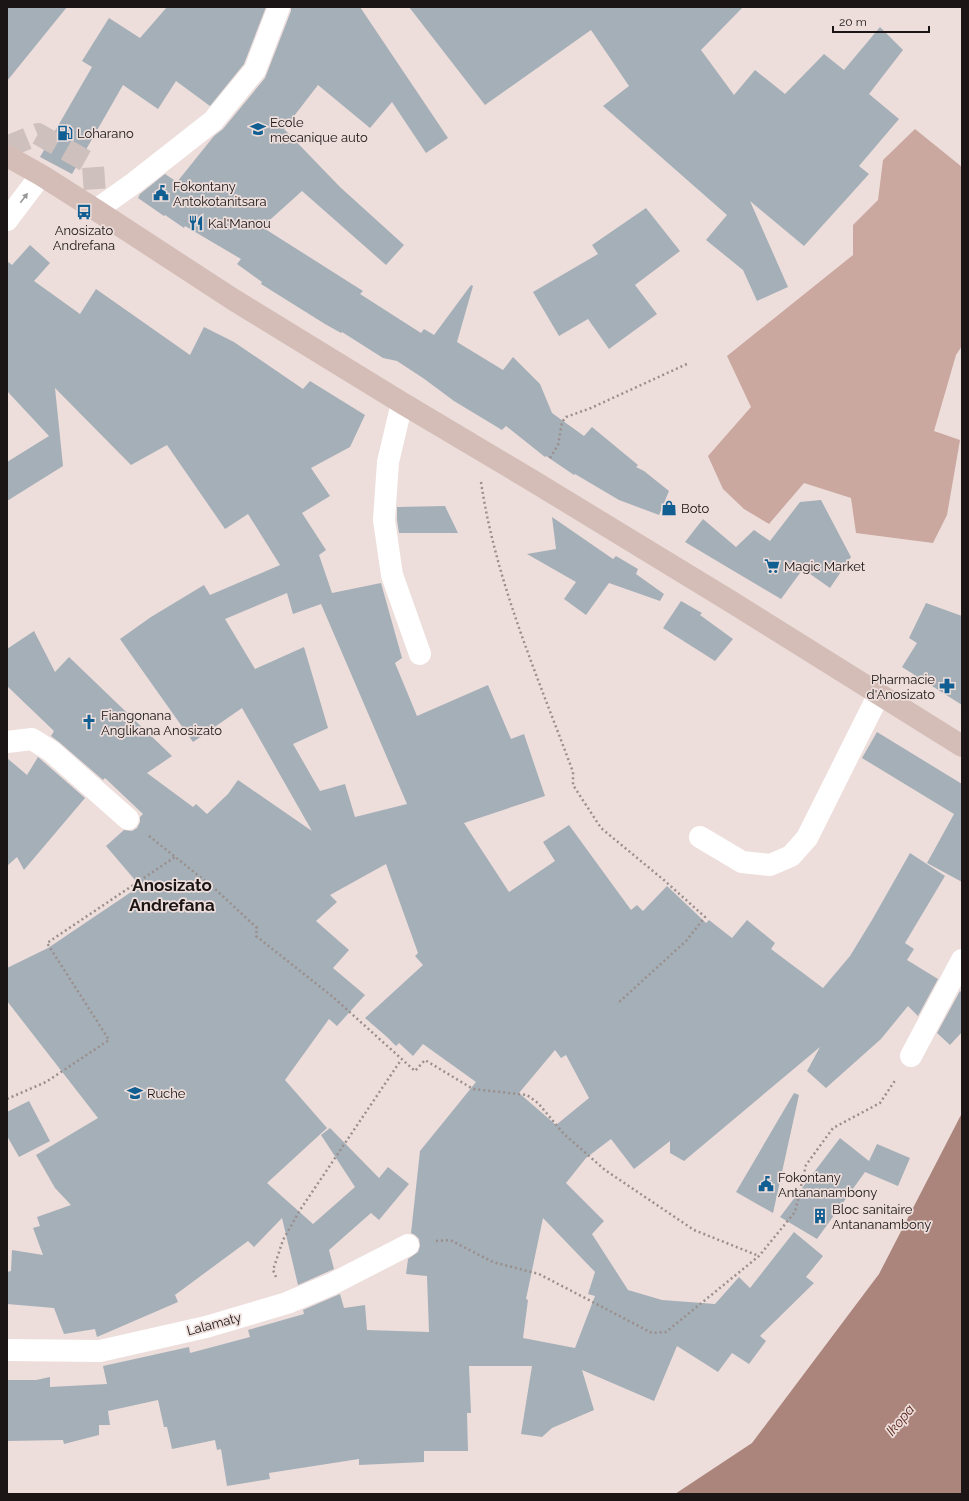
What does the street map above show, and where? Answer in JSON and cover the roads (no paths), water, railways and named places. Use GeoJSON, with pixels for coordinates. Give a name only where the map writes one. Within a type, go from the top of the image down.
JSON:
{"type":"FeatureCollection","features":[{"type":"Feature","properties":{"kind":"main road"},"geometry":{"type":"LineString","coordinates":[[7,156],[41,175],[234,300],[533,481],[962,746]]}},
{"type":"Feature","properties":{"kind":"street"},"geometry":{"type":"LineString","coordinates":[[96,210],[134,183],[213,121],[255,70],[279,7]]}},
{"type":"Feature","properties":{"kind":"street"},"geometry":{"type":"LineString","coordinates":[[7,220],[41,175]]}},
{"type":"Feature","properties":{"kind":"street"},"geometry":{"type":"LineString","coordinates":[[402,403],[388,462],[384,520],[392,575],[420,654]]}},
{"type":"Feature","properties":{"kind":"street"},"geometry":{"type":"LineString","coordinates":[[700,837],[742,862],[770,865],[791,856],[807,838],[879,694]]}},
{"type":"Feature","properties":{"kind":"street"},"geometry":{"type":"LineString","coordinates":[[7,742],[32,739],[51,751],[128,819]]}},
{"type":"Feature","properties":{"kind":"street"},"geometry":{"type":"LineString","coordinates":[[911,1056],[962,960]]}},
{"type":"Feature","properties":{"kind":"street","name":"Lalamaty"},"geometry":{"type":"LineString","coordinates":[[7,1350],[100,1351],[206,1327],[287,1303],[332,1284],[408,1245]]}},
{"type":"Feature","properties":{"kind":"water","name":"Ikopa"},"geometry":{"type":"Polygon","coordinates":[[[962,1113],[962,1494],[675,1494],[752,1443],[879,1274],[962,1113]]]}},
{"type":"Feature","properties":{"kind":"tunnel"},"geometry":{"type":"LineString","coordinates":[[7,147],[38,134],[93,165],[96,210]]}},
{"type":"Feature","properties":{"kind":"place","name":"Ecole mecanique auto"},"geometry":{"type":"Point","coordinates":[258,129]}},
{"type":"Feature","properties":{"kind":"place","name":"Loharano"},"geometry":{"type":"Point","coordinates":[65,133]}},
{"type":"Feature","properties":{"kind":"place","name":"Fokontany Antokotanitsara"},"geometry":{"type":"Point","coordinates":[161,193]}},
{"type":"Feature","properties":{"kind":"place","name":"Anosizato Andrefana"},"geometry":{"type":"Point","coordinates":[84,212]}},
{"type":"Feature","properties":{"kind":"place","name":"Kal'Manou"},"geometry":{"type":"Point","coordinates":[196,223]}},
{"type":"Feature","properties":{"kind":"place","name":"Boto"},"geometry":{"type":"Point","coordinates":[669,508]}},
{"type":"Feature","properties":{"kind":"place","name":"Magic Market"},"geometry":{"type":"Point","coordinates":[772,566]}},
{"type":"Feature","properties":{"kind":"place","name":"Pharmacie d'Anosizato"},"geometry":{"type":"Point","coordinates":[947,686]}},
{"type":"Feature","properties":{"kind":"place","name":"Fiangonana Anglikana Anosizato"},"geometry":{"type":"Point","coordinates":[89,722]}},
{"type":"Feature","properties":{"kind":"place","name":"Ruche"},"geometry":{"type":"Point","coordinates":[135,1093]}},
{"type":"Feature","properties":{"kind":"place","name":"Fokontany Antananambony"},"geometry":{"type":"Point","coordinates":[766,1184]}},
{"type":"Feature","properties":{"kind":"place","name":"Bloc sanitaire Antananambony"},"geometry":{"type":"Point","coordinates":[820,1216]}},
{"type":"Feature","properties":{"kind":"district","name":"Anosizato Andrefana"},"geometry":{"type":"Point","coordinates":[172,895]}}]}
